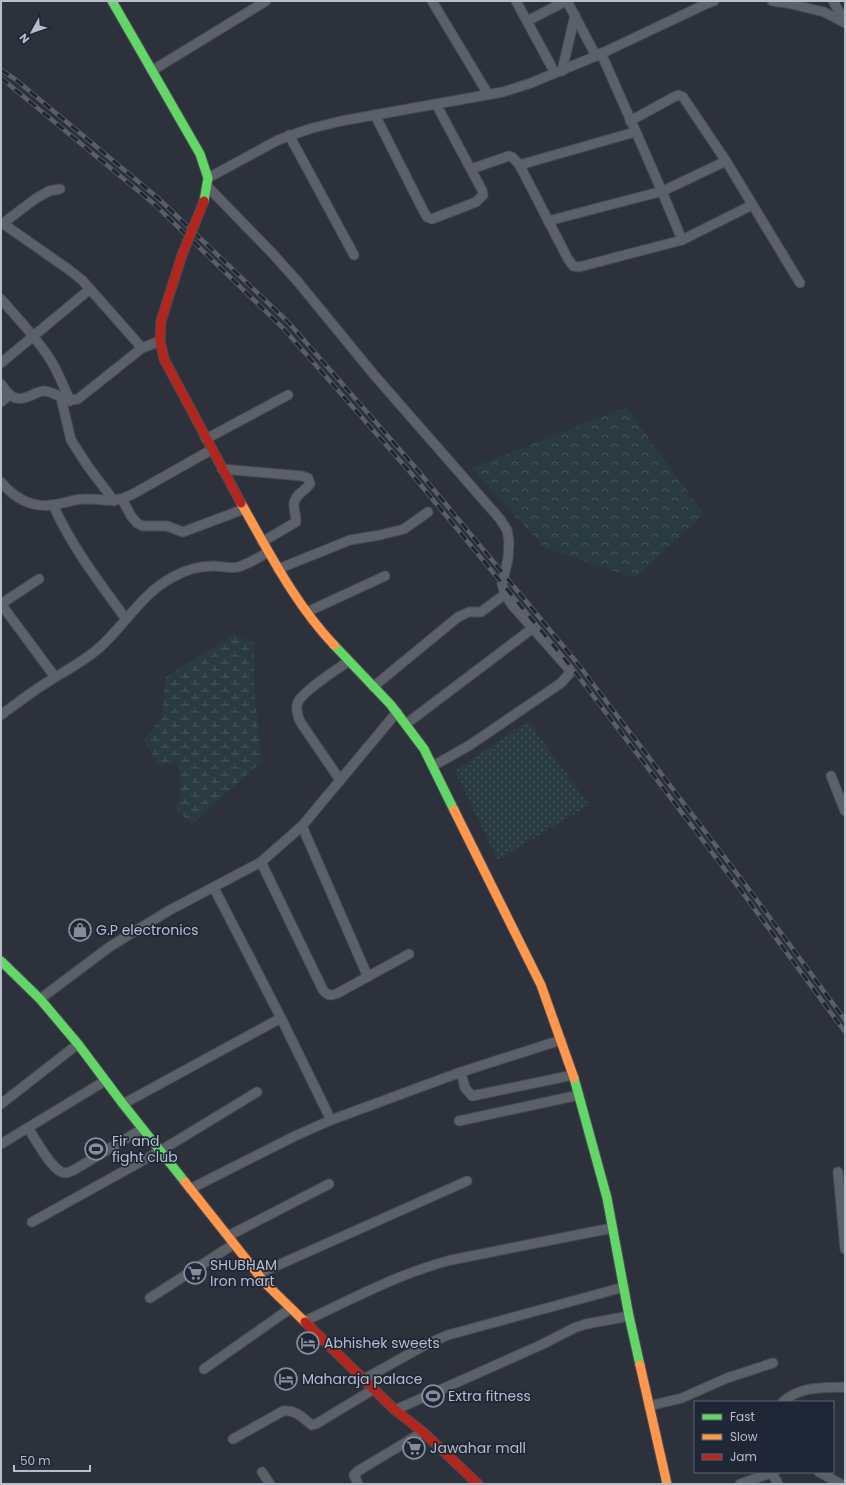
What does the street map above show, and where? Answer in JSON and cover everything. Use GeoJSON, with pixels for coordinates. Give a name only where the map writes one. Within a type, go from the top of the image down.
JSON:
{"type":"FeatureCollection","features":[{"type":"Feature","properties":{"kind":"main road"},"geometry":{"type":"LineString","coordinates":[[116,2],[152,70],[200,154],[207,182],[204,201],[182,255],[160,321],[160,341],[164,359],[222,469],[278,569],[319,629],[397,712],[424,749],[541,985],[573,1075],[607,1198],[629,1316],[667,1484]]}},
{"type":"Feature","properties":{"kind":"main road"},"geometry":{"type":"LineString","coordinates":[[1,960],[40,999],[78,1044],[142,1129],[265,1283],[396,1410],[423,1432],[472,1483]]}},
{"type":"Feature","properties":{"kind":"street"},"geometry":{"type":"LineString","coordinates":[[152,70],[266,1]]}},
{"type":"Feature","properties":{"kind":"street"},"geometry":{"type":"LineString","coordinates":[[432,1],[488,94]]}},
{"type":"Feature","properties":{"kind":"street"},"geometry":{"type":"LineString","coordinates":[[516,1],[559,72]]}},
{"type":"Feature","properties":{"kind":"street"},"geometry":{"type":"LineString","coordinates":[[527,21],[566,1],[599,54],[663,191],[682,240]]}},
{"type":"Feature","properties":{"kind":"street"},"geometry":{"type":"LineString","coordinates":[[772,1],[787,2],[842,17]]}},
{"type":"Feature","properties":{"kind":"street"},"geometry":{"type":"LineString","coordinates":[[833,1],[842,17]]}},
{"type":"Feature","properties":{"kind":"street"},"geometry":{"type":"LineString","coordinates":[[433,766],[470,745],[561,683],[569,674],[569,669],[512,605],[505,594],[502,584],[508,559],[509,542],[507,530],[500,519],[375,376],[298,282],[207,182],[289,135],[341,121],[503,92],[559,72],[711,2]]}},
{"type":"Feature","properties":{"kind":"street"},"geometry":{"type":"LineString","coordinates":[[559,72],[575,15]]}},
{"type":"Feature","properties":{"kind":"street"},"geometry":{"type":"LineString","coordinates":[[630,121],[678,95],[683,97],[726,161],[800,283]]}},
{"type":"Feature","properties":{"kind":"street"},"geometry":{"type":"LineString","coordinates":[[376,115],[427,217],[432,219],[438,218],[480,199],[483,195],[471,168],[436,104]]}},
{"type":"Feature","properties":{"kind":"street"},"geometry":{"type":"LineString","coordinates":[[519,164],[635,132]]}},
{"type":"Feature","properties":{"kind":"street"},"geometry":{"type":"LineString","coordinates":[[289,135],[354,255]]}},
{"type":"Feature","properties":{"kind":"street"},"geometry":{"type":"LineString","coordinates":[[471,168],[512,156],[519,164],[568,259],[573,266],[579,268],[682,240],[752,206]]}},
{"type":"Feature","properties":{"kind":"street"},"geometry":{"type":"LineString","coordinates":[[548,221],[663,191],[726,161]]}},
{"type":"Feature","properties":{"kind":"street"},"geometry":{"type":"LineString","coordinates":[[60,189],[43,194],[1,224],[68,269],[90,288],[142,348]]}},
{"type":"Feature","properties":{"kind":"street"},"geometry":{"type":"LineString","coordinates":[[1,363],[90,288]]}},
{"type":"Feature","properties":{"kind":"street"},"geometry":{"type":"LineString","coordinates":[[1,299],[34,336],[57,372],[66,400],[71,440],[87,465],[137,523],[143,526],[167,526],[183,532],[244,509]]}},
{"type":"Feature","properties":{"kind":"street"},"geometry":{"type":"LineString","coordinates":[[1,384],[9,395],[16,398],[22,399],[37,392],[44,391],[66,400],[78,399],[85,395],[142,348],[160,341]]}},
{"type":"Feature","properties":{"kind":"street"},"geometry":{"type":"LineString","coordinates":[[1,402],[9,395]]}},
{"type":"Feature","properties":{"kind":"street"},"geometry":{"type":"LineString","coordinates":[[206,439],[288,395]]}},
{"type":"Feature","properties":{"kind":"street"},"geometry":{"type":"LineString","coordinates":[[1,482],[6,488],[21,499],[30,504],[40,506],[85,499],[118,500],[212,450]]}},
{"type":"Feature","properties":{"kind":"street"},"geometry":{"type":"LineString","coordinates":[[222,469],[302,476],[308,478],[310,484],[295,498],[293,502],[296,522],[262,542]]}},
{"type":"Feature","properties":{"kind":"street"},"geometry":{"type":"LineString","coordinates":[[53,505],[63,527],[76,549],[126,619]]}},
{"type":"Feature","properties":{"kind":"street"},"geometry":{"type":"LineString","coordinates":[[278,569],[350,540],[380,536],[404,529],[428,512]]}},
{"type":"Feature","properties":{"kind":"street"},"geometry":{"type":"LineString","coordinates":[[1,715],[55,677],[87,658],[113,635],[138,605],[153,590],[171,577],[183,571],[214,566],[228,568],[239,567],[268,552]]}},
{"type":"Feature","properties":{"kind":"street"},"geometry":{"type":"LineString","coordinates":[[307,612],[385,576]]}},
{"type":"Feature","properties":{"kind":"street"},"geometry":{"type":"LineString","coordinates":[[39,579],[1,604],[55,677]]}},
{"type":"Feature","properties":{"kind":"street"},"geometry":{"type":"LineString","coordinates":[[373,686],[458,617],[469,612],[481,612],[505,594]]}},
{"type":"Feature","properties":{"kind":"street"},"geometry":{"type":"LineString","coordinates":[[406,724],[533,628]]}},
{"type":"Feature","properties":{"kind":"street"},"geometry":{"type":"LineString","coordinates":[[340,780],[301,724],[297,710],[298,703],[303,694],[349,660]]}},
{"type":"Feature","properties":{"kind":"street"},"geometry":{"type":"LineString","coordinates":[[40,999],[108,948],[130,934],[170,910],[261,862],[302,826],[397,712]]}},
{"type":"Feature","properties":{"kind":"street"},"geometry":{"type":"LineString","coordinates":[[831,776],[845,811]]}},
{"type":"Feature","properties":{"kind":"street"},"geometry":{"type":"LineString","coordinates":[[302,826],[368,976]]}},
{"type":"Feature","properties":{"kind":"street"},"geometry":{"type":"LineString","coordinates":[[261,862],[323,990],[327,994],[332,996],[409,954]]}},
{"type":"Feature","properties":{"kind":"street"},"geometry":{"type":"LineString","coordinates":[[214,888],[281,1018],[331,1120]]}},
{"type":"Feature","properties":{"kind":"street"},"geometry":{"type":"LineString","coordinates":[[1,974],[12,972]]}},
{"type":"Feature","properties":{"kind":"street"},"geometry":{"type":"LineString","coordinates":[[123,1104],[281,1018]]}},
{"type":"Feature","properties":{"kind":"street"},"geometry":{"type":"LineString","coordinates":[[190,1189],[295,1136],[331,1120],[461,1072],[561,1040]]}},
{"type":"Feature","properties":{"kind":"street"},"geometry":{"type":"LineString","coordinates":[[1,1104],[78,1044]]}},
{"type":"Feature","properties":{"kind":"street"},"geometry":{"type":"LineString","coordinates":[[461,1072],[465,1088],[472,1096],[573,1075]]}},
{"type":"Feature","properties":{"kind":"street"},"geometry":{"type":"LineString","coordinates":[[1,1144],[105,1081]]}},
{"type":"Feature","properties":{"kind":"street"},"geometry":{"type":"LineString","coordinates":[[32,1222],[160,1151],[257,1092]]}},
{"type":"Feature","properties":{"kind":"street"},"geometry":{"type":"LineString","coordinates":[[459,1121],[578,1095]]}},
{"type":"Feature","properties":{"kind":"street"},"geometry":{"type":"LineString","coordinates":[[28,1128],[53,1166],[60,1172],[66,1173],[74,1170],[142,1129]]}},
{"type":"Feature","properties":{"kind":"street"},"geometry":{"type":"LineString","coordinates":[[838,1172],[845,1250]]}},
{"type":"Feature","properties":{"kind":"street"},"geometry":{"type":"LineString","coordinates":[[258,1274],[467,1181]]}},
{"type":"Feature","properties":{"kind":"street"},"geometry":{"type":"LineString","coordinates":[[228,1236],[329,1184]]}},
{"type":"Feature","properties":{"kind":"street"},"geometry":{"type":"LineString","coordinates":[[305,1321],[427,1266],[612,1228]]}},
{"type":"Feature","properties":{"kind":"street"},"geometry":{"type":"LineString","coordinates":[[150,1298],[234,1244]]}},
{"type":"Feature","properties":{"kind":"street"},"geometry":{"type":"LineString","coordinates":[[364,1379],[427,1344],[448,1335],[624,1287]]}},
{"type":"Feature","properties":{"kind":"street"},"geometry":{"type":"LineString","coordinates":[[204,1369],[291,1308]]}},
{"type":"Feature","properties":{"kind":"street"},"geometry":{"type":"LineString","coordinates":[[396,1410],[574,1328],[586,1324],[629,1316]]}},
{"type":"Feature","properties":{"kind":"street"},"geometry":{"type":"LineString","coordinates":[[649,1406],[682,1398],[727,1378],[773,1364]]}},
{"type":"Feature","properties":{"kind":"street"},"geometry":{"type":"LineString","coordinates":[[784,1401],[792,1394],[810,1389],[845,1387]]}},
{"type":"Feature","properties":{"kind":"street"},"geometry":{"type":"LineString","coordinates":[[233,1439],[284,1411],[289,1410],[299,1415],[312,1425],[316,1424],[374,1389]]}},
{"type":"Feature","properties":{"kind":"street"},"geometry":{"type":"LineString","coordinates":[[358,1484],[354,1475],[358,1471],[423,1432]]}},
{"type":"Feature","properties":{"kind":"street"},"geometry":{"type":"LineString","coordinates":[[262,1472],[270,1484]]}},
{"type":"Feature","properties":{"kind":"street"},"geometry":{"type":"LineString","coordinates":[[740,1484],[755,1475],[767,1473]]}},
{"type":"Feature","properties":{"kind":"street"},"geometry":{"type":"LineString","coordinates":[[773,1473],[778,1484]]}},
{"type":"Feature","properties":{"kind":"street"},"geometry":{"type":"LineString","coordinates":[[821,1473],[841,1484]]}},
{"type":"Feature","properties":{"kind":"green space"},"geometry":{"type":"Polygon","coordinates":[[[626,407],[704,514],[635,578],[545,548],[471,468],[626,407]]]}},
{"type":"Feature","properties":{"kind":"green space"},"geometry":{"type":"Polygon","coordinates":[[[234,634],[254,643],[254,689],[262,761],[192,824],[177,810],[181,786],[178,763],[158,765],[144,740],[162,718],[166,677],[234,634]]]}},
{"type":"Feature","properties":{"kind":"green space"},"geometry":{"type":"Polygon","coordinates":[[[528,721],[589,805],[498,860],[455,771],[528,721]]]}},
{"type":"Feature","properties":{"kind":"railway"},"geometry":{"type":"LineString","coordinates":[[1,70],[15,79],[158,198],[289,323],[415,467],[578,664],[751,892],[845,1020]]}},
{"type":"Feature","properties":{"kind":"railway"},"geometry":{"type":"LineString","coordinates":[[1,78],[153,203],[283,328],[410,472],[572,668],[745,896],[845,1032]]}},
{"type":"Feature","properties":{"kind":"traffic: fast"},"geometry":{"type":"LineString","coordinates":[[112,1],[200,154],[208,178],[204,201]]}},
{"type":"Feature","properties":{"kind":"traffic: fast"},"geometry":{"type":"LineString","coordinates":[[334,645],[391,705],[424,749],[454,810]]}},
{"type":"Feature","properties":{"kind":"traffic: fast"},"geometry":{"type":"LineString","coordinates":[[1,961],[40,999],[78,1044],[123,1104],[185,1182]]}},
{"type":"Feature","properties":{"kind":"traffic: fast"},"geometry":{"type":"LineString","coordinates":[[574,1078],[607,1198],[629,1316],[640,1365]]}},
{"type":"Feature","properties":{"kind":"traffic: slow"},"geometry":{"type":"LineString","coordinates":[[241,503],[283,577],[307,612],[334,645]]}},
{"type":"Feature","properties":{"kind":"traffic: slow"},"geometry":{"type":"LineString","coordinates":[[454,810],[541,985],[574,1078]]}},
{"type":"Feature","properties":{"kind":"traffic: slow"},"geometry":{"type":"LineString","coordinates":[[185,1182],[265,1283],[305,1322]]}},
{"type":"Feature","properties":{"kind":"traffic: slow"},"geometry":{"type":"LineString","coordinates":[[640,1365],[667,1484]]}},
{"type":"Feature","properties":{"kind":"traffic: jam"},"geometry":{"type":"LineString","coordinates":[[182,255],[204,201]]}},
{"type":"Feature","properties":{"kind":"traffic: jam"},"geometry":{"type":"LineString","coordinates":[[182,255],[161,321],[160,341],[164,359],[241,503]]}},
{"type":"Feature","properties":{"kind":"traffic: jam"},"geometry":{"type":"LineString","coordinates":[[305,1322],[395,1410],[423,1432],[478,1484]]}},
{"type":"Feature","properties":{"kind":"place","name":"G.P electronics"},"geometry":{"type":"Point","coordinates":[80,930]}},
{"type":"Feature","properties":{"kind":"place","name":"Fir and fight club"},"geometry":{"type":"Point","coordinates":[96,1149]}},
{"type":"Feature","properties":{"kind":"place","name":"SHUBHAM Iron mart"},"geometry":{"type":"Point","coordinates":[195,1273]}},
{"type":"Feature","properties":{"kind":"place","name":"Abhishek sweets"},"geometry":{"type":"Point","coordinates":[308,1343]}},
{"type":"Feature","properties":{"kind":"place","name":"Maharaja palace"},"geometry":{"type":"Point","coordinates":[286,1379]}},
{"type":"Feature","properties":{"kind":"place","name":"Extra fitness"},"geometry":{"type":"Point","coordinates":[433,1396]}},
{"type":"Feature","properties":{"kind":"place","name":"Jawahar mall"},"geometry":{"type":"Point","coordinates":[414,1448]}}]}
